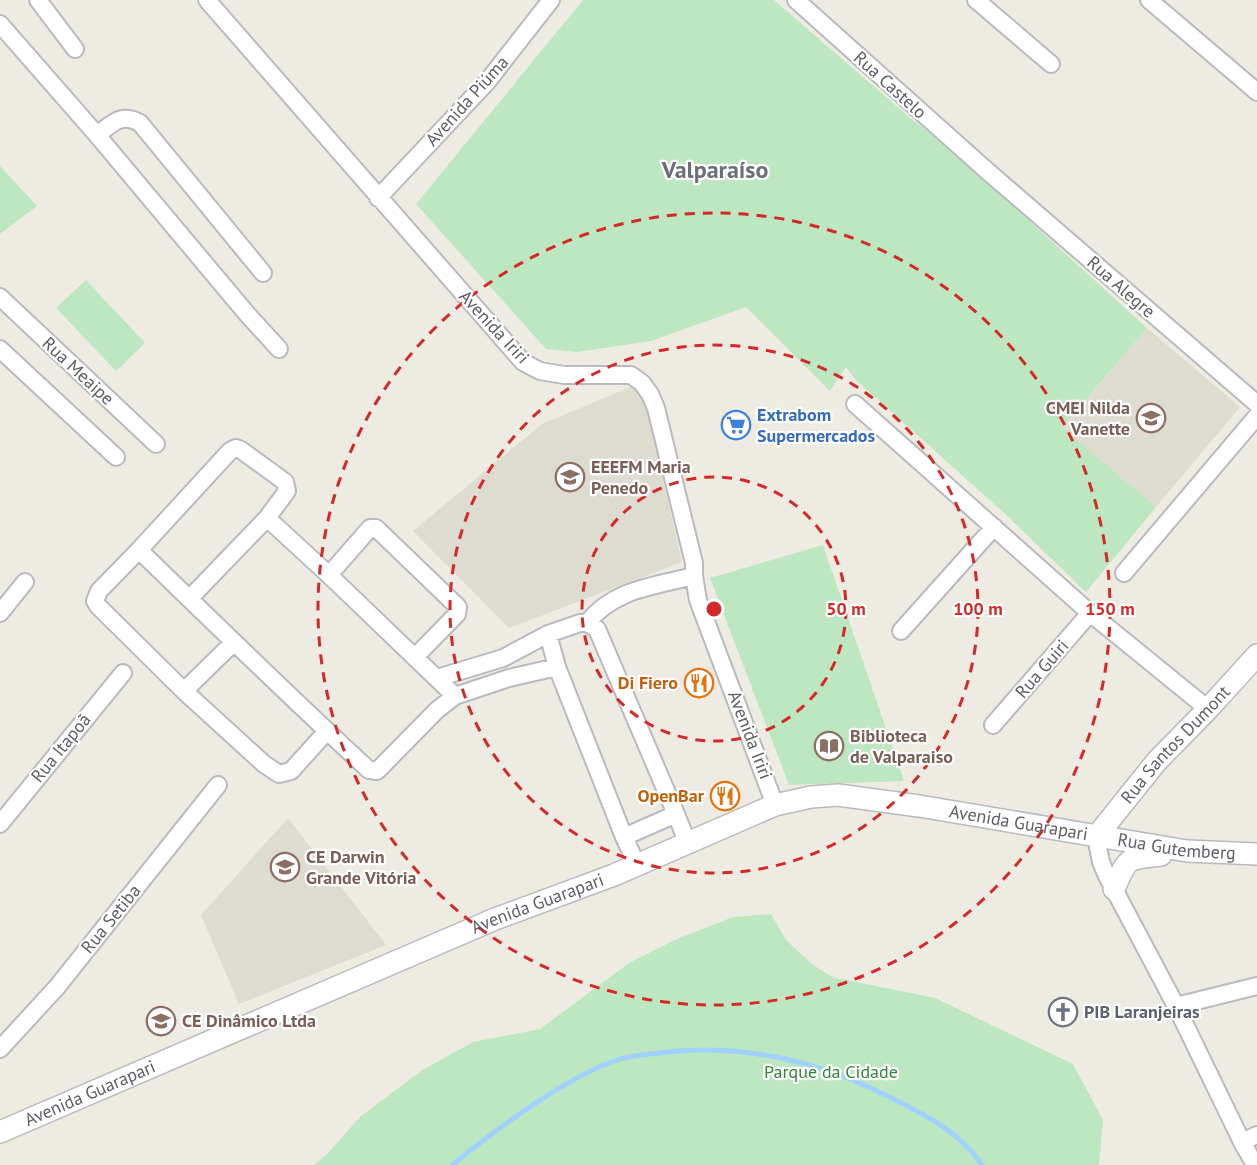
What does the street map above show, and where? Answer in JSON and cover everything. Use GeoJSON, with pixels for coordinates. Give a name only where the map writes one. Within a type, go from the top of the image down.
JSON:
{"type":"FeatureCollection","features":[{"type":"Feature","properties":{"kind":"street"},"geometry":{"type":"LineString","coordinates":[[38,0],[75,49]]}},
{"type":"Feature","properties":{"kind":"street","name":"Avenida Iriri"},"geometry":{"type":"LineString","coordinates":[[207,0],[524,362],[540,371],[564,375],[631,375],[642,383],[650,394],[656,408],[694,563],[698,600],[776,805]]}},
{"type":"Feature","properties":{"kind":"street","name":"Avenida Piúma"},"geometry":{"type":"LineString","coordinates":[[378,198],[487,82],[551,0]]}},
{"type":"Feature","properties":{"kind":"street","name":"Rua Castelo"},"geometry":{"type":"LineString","coordinates":[[796,0],[985,169]]}},
{"type":"Feature","properties":{"kind":"street"},"geometry":{"type":"LineString","coordinates":[[975,0],[1051,64]]}},
{"type":"Feature","properties":{"kind":"street"},"geometry":{"type":"LineString","coordinates":[[1149,0],[1257,92]]}},
{"type":"Feature","properties":{"kind":"street"},"geometry":{"type":"LineString","coordinates":[[0,24],[279,349]]}},
{"type":"Feature","properties":{"kind":"street"},"geometry":{"type":"LineString","coordinates":[[97,135],[120,119],[131,118],[140,123],[263,273]]}},
{"type":"Feature","properties":{"kind":"street","name":"Rua Alegre"},"geometry":{"type":"LineString","coordinates":[[985,169],[1257,404]]}},
{"type":"Feature","properties":{"kind":"street","name":"Rua Meaipe"},"geometry":{"type":"LineString","coordinates":[[0,297],[156,444]]}},
{"type":"Feature","properties":{"kind":"street"},"geometry":{"type":"LineString","coordinates":[[0,349],[116,457]]}},
{"type":"Feature","properties":{"kind":"street"},"geometry":{"type":"LineString","coordinates":[[855,404],[1090,613],[1208,709]]}},
{"type":"Feature","properties":{"kind":"street"},"geometry":{"type":"LineString","coordinates":[[1124,573],[1257,416]]}},
{"type":"Feature","properties":{"kind":"street"},"geometry":{"type":"LineString","coordinates":[[189,599],[267,518],[287,491],[288,486],[285,482],[247,452],[236,448],[230,451],[99,591],[95,601],[184,691],[264,764],[279,774],[291,771],[327,731]]}},
{"type":"Feature","properties":{"kind":"street"},"geometry":{"type":"LineString","coordinates":[[267,518],[329,574],[454,696]]}},
{"type":"Feature","properties":{"kind":"street"},"geometry":{"type":"LineString","coordinates":[[901,631],[994,527]]}},
{"type":"Feature","properties":{"kind":"street"},"geometry":{"type":"LineString","coordinates":[[329,574],[370,528],[376,528],[458,607],[459,611],[415,657]]}},
{"type":"Feature","properties":{"kind":"street"},"geometry":{"type":"LineString","coordinates":[[139,550],[327,731],[374,772],[454,696],[508,678],[557,667]]}},
{"type":"Feature","properties":{"kind":"street"},"geometry":{"type":"LineString","coordinates":[[587,623],[597,610],[620,595],[694,576]]}},
{"type":"Feature","properties":{"kind":"street"},"geometry":{"type":"LineString","coordinates":[[0,613],[25,582]]}},
{"type":"Feature","properties":{"kind":"street","name":"Rua Guiri"},"geometry":{"type":"LineString","coordinates":[[993,725],[1090,613]]}},
{"type":"Feature","properties":{"kind":"street"},"geometry":{"type":"LineString","coordinates":[[437,678],[503,658],[548,634],[580,623],[587,623],[597,629],[688,844]]}},
{"type":"Feature","properties":{"kind":"street"},"geometry":{"type":"LineString","coordinates":[[548,634],[557,667],[624,837],[638,864]]}},
{"type":"Feature","properties":{"kind":"street"},"geometry":{"type":"LineString","coordinates":[[184,691],[234,642]]}},
{"type":"Feature","properties":{"kind":"street","name":"Rua Santos Dumont"},"geometry":{"type":"LineString","coordinates":[[1096,837],[1157,761],[1257,655]]}},
{"type":"Feature","properties":{"kind":"street","name":"Rua Itapoã"},"geometry":{"type":"LineString","coordinates":[[0,824],[123,673]]}},
{"type":"Feature","properties":{"kind":"street","name":"Rua Setiba"},"geometry":{"type":"LineString","coordinates":[[0,1049],[57,987],[218,785]]}},
{"type":"Feature","properties":{"kind":"street","name":"Avenida Guarapari"},"geometry":{"type":"LineString","coordinates":[[0,1132],[495,919],[688,844],[776,805],[811,797],[838,795],[920,806],[1096,837]]}},
{"type":"Feature","properties":{"kind":"street"},"geometry":{"type":"LineString","coordinates":[[1117,810],[1147,845]]}},
{"type":"Feature","properties":{"kind":"street"},"geometry":{"type":"LineString","coordinates":[[624,837],[676,814]]}},
{"type":"Feature","properties":{"kind":"street"},"geometry":{"type":"LineString","coordinates":[[1096,837],[1101,862],[1114,889],[1249,1139],[1255,1165]]}},
{"type":"Feature","properties":{"kind":"street","name":"Rua Gutemberg"},"geometry":{"type":"LineString","coordinates":[[1096,837],[1176,850],[1257,854]]}},
{"type":"Feature","properties":{"kind":"street"},"geometry":{"type":"LineString","coordinates":[[1114,889],[1122,870],[1134,858],[1166,854],[1176,850]]}},
{"type":"Feature","properties":{"kind":"street"},"geometry":{"type":"LineString","coordinates":[[1176,1006],[1257,986]]}},
{"type":"Feature","properties":{"kind":"shaded area","name":"CMEI Nilda Vanette"},"geometry":{"type":"Polygon","coordinates":[[[1147,328],[1240,407],[1156,507],[1062,429],[1147,328]]]}},
{"type":"Feature","properties":{"kind":"shaded area","name":"EEEFM Maria Penedo"},"geometry":{"type":"Polygon","coordinates":[[[633,386],[645,400],[682,562],[509,628],[413,531],[542,424],[633,386]]]}},
{"type":"Feature","properties":{"kind":"shaded area","name":"CE Darwin Grande Vitória"},"geometry":{"type":"Polygon","coordinates":[[[288,818],[386,945],[239,1004],[201,915],[288,818]]]}},
{"type":"Feature","properties":{"kind":"green space"},"geometry":{"type":"Polygon","coordinates":[[[583,0],[774,0],[908,116],[958,156],[1147,328],[1062,428],[1156,507],[1086,592],[1003,512],[855,379],[846,367],[830,391],[746,307],[651,341],[577,352],[546,349],[416,204],[583,0]]]}},
{"type":"Feature","properties":{"kind":"green space"},"geometry":{"type":"Polygon","coordinates":[[[0,166],[37,206],[0,234],[0,166]]]}},
{"type":"Feature","properties":{"kind":"green space"},"geometry":{"type":"Polygon","coordinates":[[[86,280],[145,343],[116,371],[56,308],[86,280]]]}},
{"type":"Feature","properties":{"kind":"green space"},"geometry":{"type":"Polygon","coordinates":[[[823,545],[904,781],[789,785],[710,578],[823,545]]]}},
{"type":"Feature","properties":{"kind":"green space","name":"Parque da Cidade"},"geometry":{"type":"Polygon","coordinates":[[[771,914],[786,940],[812,964],[832,977],[935,998],[1073,1064],[1103,1120],[1099,1165],[314,1165],[361,1116],[421,1071],[473,1042],[540,1029],[629,963],[677,939],[733,917],[771,914]]]}},
{"type":"Feature","properties":{"kind":"waterway"},"geometry":{"type":"LineString","coordinates":[[452,1165],[531,1106],[597,1068],[617,1060],[686,1050],[714,1050],[769,1056],[823,1069],[849,1079],[904,1104],[948,1130],[972,1152],[982,1165]]}},
{"type":"Feature","properties":{"kind":"place","name":"CMEI Nilda Vanette"},"geometry":{"type":"Point","coordinates":[1151,418]}},
{"type":"Feature","properties":{"kind":"place","name":"Extrabom Supermercados"},"geometry":{"type":"Point","coordinates":[736,425]}},
{"type":"Feature","properties":{"kind":"place","name":"EEEFM Maria Penedo"},"geometry":{"type":"Point","coordinates":[570,477]}},
{"type":"Feature","properties":{"kind":"place","name":"Di Fiero"},"geometry":{"type":"Point","coordinates":[699,683]}},
{"type":"Feature","properties":{"kind":"place","name":"Biblioteca de Valparaiso"},"geometry":{"type":"Point","coordinates":[829,746]}},
{"type":"Feature","properties":{"kind":"place","name":"OpenBar"},"geometry":{"type":"Point","coordinates":[725,796]}},
{"type":"Feature","properties":{"kind":"place","name":"CE Darwin Grande Vitória"},"geometry":{"type":"Point","coordinates":[285,867]}},
{"type":"Feature","properties":{"kind":"place","name":"PIB Laranjeiras"},"geometry":{"type":"Point","coordinates":[1063,1012]}},
{"type":"Feature","properties":{"kind":"place","name":"CE Dinâmico Ltda"},"geometry":{"type":"Point","coordinates":[161,1021]}},
{"type":"Feature","properties":{"kind":"district","name":"Valparaíso"},"geometry":{"type":"Point","coordinates":[715,170]}}]}
